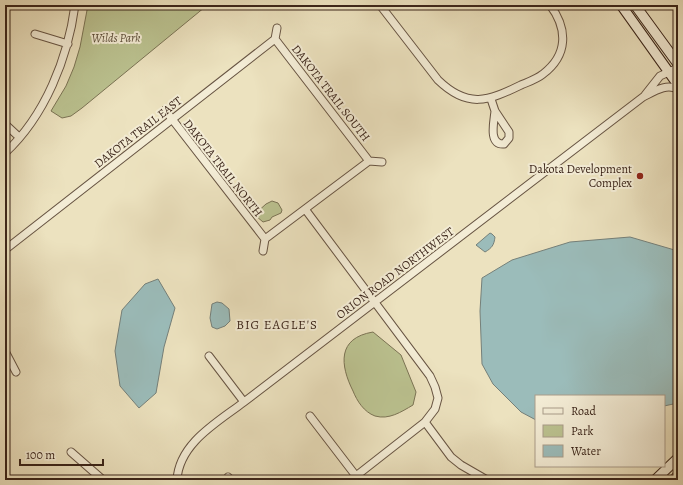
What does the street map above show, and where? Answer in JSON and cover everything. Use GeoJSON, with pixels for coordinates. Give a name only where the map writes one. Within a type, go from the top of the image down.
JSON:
{"type":"FeatureCollection","features":[{"type":"Feature","properties":{"kind":"street"},"geometry":{"type":"LineString","coordinates":[[5,153],[42,106],[57,77],[68,44],[75,5]]}},
{"type":"Feature","properties":{"kind":"street"},"geometry":{"type":"LineString","coordinates":[[380,5],[438,80],[446,88],[456,94],[476,100],[491,99],[542,75],[557,60],[564,40],[559,19],[550,5]]}},
{"type":"Feature","properties":{"kind":"street"},"geometry":{"type":"LineString","coordinates":[[621,5],[678,85]]}},
{"type":"Feature","properties":{"kind":"street"},"geometry":{"type":"LineString","coordinates":[[635,5],[678,64]]}},
{"type":"Feature","properties":{"kind":"street"},"geometry":{"type":"LineString","coordinates":[[275,39],[277,28]]}},
{"type":"Feature","properties":{"kind":"street"},"geometry":{"type":"LineString","coordinates":[[35,34],[68,44]]}},
{"type":"Feature","properties":{"kind":"street","name":"DAKOTA TRAIL EAST"},"geometry":{"type":"LineString","coordinates":[[6,249],[275,39]]}},
{"type":"Feature","properties":{"kind":"street","name":"DAKOTA TRAIL SOUTH"},"geometry":{"type":"LineString","coordinates":[[275,39],[369,161]]}},
{"type":"Feature","properties":{"kind":"street","name":"ORION ROAD NORTHWEST"},"geometry":{"type":"LineString","coordinates":[[643,97],[660,76],[678,68]]}},
{"type":"Feature","properties":{"kind":"street","name":"ORION ROAD NORTHWEST"},"geometry":{"type":"LineString","coordinates":[[177,480],[183,458],[200,436],[643,97],[660,88],[669,87],[678,90]]}},
{"type":"Feature","properties":{"kind":"street"},"geometry":{"type":"LineString","coordinates":[[491,99],[495,111]]}},
{"type":"Feature","properties":{"kind":"street","name":"DAKOTA TRAIL NORTH"},"geometry":{"type":"LineString","coordinates":[[165,110],[265,239]]}},
{"type":"Feature","properties":{"kind":"street"},"geometry":{"type":"LineString","coordinates":[[5,124],[19,137]]}},
{"type":"Feature","properties":{"kind":"street"},"geometry":{"type":"LineString","coordinates":[[263,251],[265,239],[304,209],[369,161],[382,162]]}},
{"type":"Feature","properties":{"kind":"street"},"geometry":{"type":"LineString","coordinates":[[304,209],[430,376],[436,387],[438,398],[435,409],[424,422],[355,478],[310,416]]}},
{"type":"Feature","properties":{"kind":"street"},"geometry":{"type":"LineString","coordinates":[[5,351],[16,372]]}},
{"type":"Feature","properties":{"kind":"street"},"geometry":{"type":"LineString","coordinates":[[209,356],[244,402]]}},
{"type":"Feature","properties":{"kind":"street"},"geometry":{"type":"LineString","coordinates":[[424,422],[451,457],[461,465],[487,480]]}},
{"type":"Feature","properties":{"kind":"street"},"geometry":{"type":"LineString","coordinates":[[71,452],[103,480]]}},
{"type":"Feature","properties":{"kind":"street"},"geometry":{"type":"LineString","coordinates":[[655,480],[678,458]]}},
{"type":"Feature","properties":{"kind":"street"},"geometry":{"type":"LineString","coordinates":[[674,480],[678,476]]}},
{"type":"Feature","properties":{"kind":"green space","name":"Wilds Park"},"geometry":{"type":"Polygon","coordinates":[[[88,5],[203,5],[205,7],[82,108],[71,116],[62,118],[51,111],[66,86],[74,67],[80,47],[88,5]]]}},
{"type":"Feature","properties":{"kind":"green space"},"geometry":{"type":"Polygon","coordinates":[[[272,201],[278,203],[282,210],[281,213],[272,217],[270,220],[263,222],[256,216],[256,213],[272,201]]]}},
{"type":"Feature","properties":{"kind":"green space"},"geometry":{"type":"Polygon","coordinates":[[[373,332],[401,355],[416,392],[413,405],[399,413],[385,417],[375,416],[364,409],[355,395],[349,381],[344,362],[347,346],[361,335],[373,332]]]}},
{"type":"Feature","properties":{"kind":"water"},"geometry":{"type":"Polygon","coordinates":[[[490,233],[495,237],[494,242],[491,248],[485,252],[476,245],[490,233]]]}},
{"type":"Feature","properties":{"kind":"water"},"geometry":{"type":"Polygon","coordinates":[[[630,237],[678,251],[678,403],[665,406],[665,395],[535,395],[535,419],[521,412],[493,384],[482,364],[480,311],[482,278],[512,260],[570,242],[630,237]]]}},
{"type":"Feature","properties":{"kind":"water"},"geometry":{"type":"Polygon","coordinates":[[[158,279],[175,308],[164,347],[156,393],[139,408],[120,386],[115,351],[122,310],[145,284],[158,279]]]}},
{"type":"Feature","properties":{"kind":"water"},"geometry":{"type":"Polygon","coordinates":[[[217,302],[222,303],[229,309],[230,321],[225,326],[217,329],[212,327],[210,318],[212,304],[217,302]]]}},
{"type":"Feature","properties":{"kind":"place","name":"Dakota Development Complex"},"geometry":{"type":"Point","coordinates":[640,176]}},
{"type":"Feature","properties":{"kind":"district","name":"BIG EAGLE'S"},"geometry":{"type":"Point","coordinates":[277,324]}}]}
